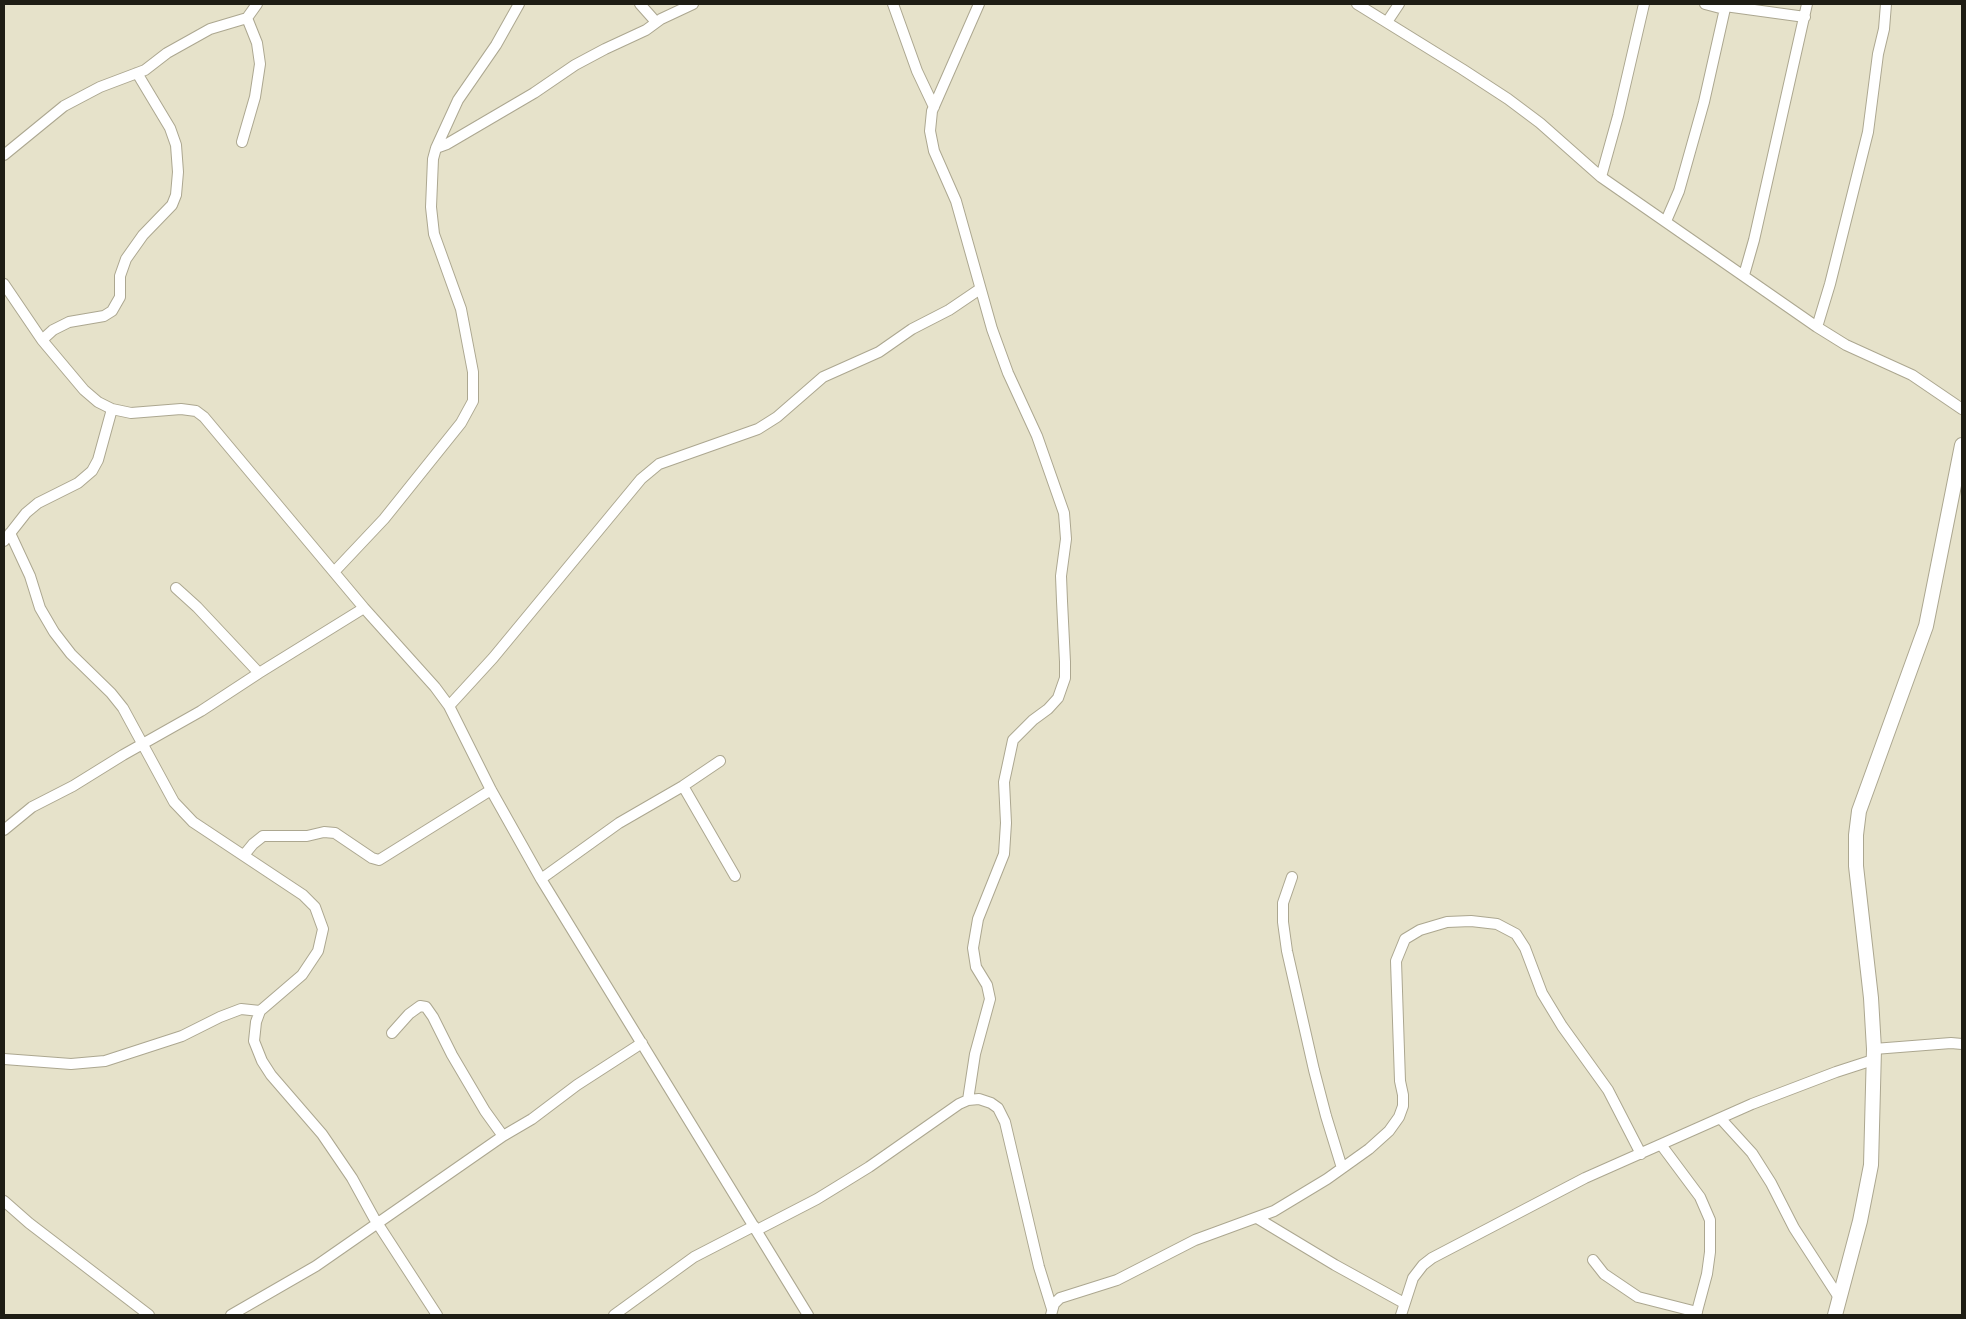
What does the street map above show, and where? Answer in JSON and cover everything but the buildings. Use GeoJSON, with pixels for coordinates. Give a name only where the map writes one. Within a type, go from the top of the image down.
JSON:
{"type":"FeatureCollection","features":[{"type":"Feature","properties":{"kind":"main road"},"geometry":{"type":"LineString","coordinates":[[1835,1315],[1860,1221],[1871,1165],[1874,1055],[1871,998],[1856,866],[1856,835],[1859,811],[1926,626],[1962,446]]}},
{"type":"Feature","properties":{"kind":"street"},"geometry":{"type":"LineString","coordinates":[[4,155],[64,106],[100,87],[145,70],[167,53],[210,29],[247,18],[257,4]]}},
{"type":"Feature","properties":{"kind":"street"},"geometry":{"type":"LineString","coordinates":[[334,572],[390,511],[461,423],[473,400],[473,372],[461,309],[434,234],[431,206],[431,175],[436,148],[458,100],[496,44],[519,4]]}},
{"type":"Feature","properties":{"kind":"street"},"geometry":{"type":"LineString","coordinates":[[640,4],[656,22]]}},
{"type":"Feature","properties":{"kind":"street"},"geometry":{"type":"LineString","coordinates":[[436,148],[447,144],[534,93],[575,65],[646,30],[680,8],[693,4]]}},
{"type":"Feature","properties":{"kind":"street"},"geometry":{"type":"LineString","coordinates":[[893,4],[917,72],[934,108]]}},
{"type":"Feature","properties":{"kind":"street"},"geometry":{"type":"LineString","coordinates":[[968,1100],[974,1054],[990,998],[987,985],[976,967],[974,948],[978,919],[1004,854],[1006,822],[1004,782],[1013,740],[1033,720],[1048,710],[1058,698],[1065,678],[1061,576],[1066,540],[1064,513],[1037,436],[1008,373],[992,328],[956,201],[934,151],[930,131],[934,108],[979,4]]}},
{"type":"Feature","properties":{"kind":"street"},"geometry":{"type":"LineString","coordinates":[[1357,4],[1508,99],[1546,128],[1602,177],[1817,327],[1846,345],[1912,375],[1962,409]]}},
{"type":"Feature","properties":{"kind":"street"},"geometry":{"type":"LineString","coordinates":[[1387,22],[1399,4]]}},
{"type":"Feature","properties":{"kind":"street"},"geometry":{"type":"LineString","coordinates":[[1602,177],[1644,4]]}},
{"type":"Feature","properties":{"kind":"street"},"geometry":{"type":"LineString","coordinates":[[1705,4],[1805,17]]}},
{"type":"Feature","properties":{"kind":"street"},"geometry":{"type":"LineString","coordinates":[[1744,275],[1808,4]]}},
{"type":"Feature","properties":{"kind":"street"},"geometry":{"type":"LineString","coordinates":[[1817,327],[1830,284],[1868,132],[1878,54],[1884,29],[1886,4]]}},
{"type":"Feature","properties":{"kind":"street"},"geometry":{"type":"LineString","coordinates":[[1666,221],[1679,191],[1704,102],[1725,6]]}},
{"type":"Feature","properties":{"kind":"street"},"geometry":{"type":"LineString","coordinates":[[242,142],[255,97],[260,64],[257,43],[247,18]]}},
{"type":"Feature","properties":{"kind":"street"},"geometry":{"type":"LineString","coordinates":[[42,340],[53,330],[69,322],[104,316],[112,311],[120,297],[120,276],[126,259],[143,235],[172,205],[176,195],[178,172],[176,145],[170,128],[137,73]]}},
{"type":"Feature","properties":{"kind":"street"},"geometry":{"type":"LineString","coordinates":[[4,284],[42,340],[84,390],[98,402],[112,409],[131,412],[181,409],[196,411],[218,432],[364,608],[435,687],[449,706],[491,790],[541,879],[808,1315]]}},
{"type":"Feature","properties":{"kind":"street"},"geometry":{"type":"LineString","coordinates":[[449,706],[493,658],[641,479],[659,464],[758,429],[777,417],[823,377],[879,352],[912,329],[949,310],[980,289]]}},
{"type":"Feature","properties":{"kind":"street"},"geometry":{"type":"LineString","coordinates":[[112,409],[98,460],[92,471],[78,483],[38,503],[26,512],[7,537],[30,576],[40,608],[54,632],[71,654],[117,701],[143,743],[174,802],[193,822],[303,895],[315,907],[323,929],[318,952],[302,974],[260,1011],[256,1022],[254,1041],[262,1061],[271,1075],[322,1134],[352,1178],[377,1222],[437,1315]]}},
{"type":"Feature","properties":{"kind":"street"},"geometry":{"type":"LineString","coordinates":[[176,588],[197,606],[259,673]]}},
{"type":"Feature","properties":{"kind":"street"},"geometry":{"type":"LineString","coordinates":[[4,830],[32,807],[73,786],[143,743],[201,712],[259,673],[364,608]]}},
{"type":"Feature","properties":{"kind":"street"},"geometry":{"type":"LineString","coordinates":[[541,879],[619,823],[683,786],[720,761]]}},
{"type":"Feature","properties":{"kind":"street"},"geometry":{"type":"LineString","coordinates":[[683,786],[735,876]]}},
{"type":"Feature","properties":{"kind":"street"},"geometry":{"type":"LineString","coordinates":[[244,855],[263,836],[306,836],[324,832],[335,833],[372,858],[380,860],[491,790]]}},
{"type":"Feature","properties":{"kind":"street"},"geometry":{"type":"LineString","coordinates":[[1292,877],[1283,903],[1283,922],[1287,951],[1314,1070],[1342,1168]]}},
{"type":"Feature","properties":{"kind":"street"},"geometry":{"type":"LineString","coordinates":[[1051,1312],[1054,1304],[1060,1298],[1117,1280],[1195,1240],[1274,1211],[1342,1168],[1369,1149],[1388,1131],[1399,1117],[1403,1106],[1400,1081],[1396,961],[1405,939],[1420,930],[1447,922],[1471,921],[1497,924],[1516,934],[1525,948],[1542,993],[1562,1026],[1608,1090],[1641,1154]]}},
{"type":"Feature","properties":{"kind":"street"},"geometry":{"type":"LineString","coordinates":[[392,1034],[409,1014],[420,1006],[426,1007],[452,1055],[486,1111],[504,1136]]}},
{"type":"Feature","properties":{"kind":"street"},"geometry":{"type":"LineString","coordinates":[[4,1059],[71,1064],[104,1061],[182,1036],[220,1016],[241,1009],[260,1011]]}},
{"type":"Feature","properties":{"kind":"street"},"geometry":{"type":"LineString","coordinates":[[231,1315],[316,1266],[377,1222],[532,1119],[577,1084],[642,1043]]}},
{"type":"Feature","properties":{"kind":"street"},"geometry":{"type":"LineString","coordinates":[[1401,1315],[1413,1278],[1432,1258],[1585,1178],[1662,1146],[1752,1104],[1874,1055],[1951,1043],[1962,1044]]}},
{"type":"Feature","properties":{"kind":"street"},"geometry":{"type":"LineString","coordinates":[[614,1315],[694,1257],[817,1199],[928,1127],[959,1104],[968,1100],[979,1099],[991,1103],[998,1108],[1005,1122],[1051,1312]]}},
{"type":"Feature","properties":{"kind":"street"},"geometry":{"type":"LineString","coordinates":[[1721,1119],[1752,1153],[1771,1183],[1794,1228],[1840,1299]]}},
{"type":"Feature","properties":{"kind":"street"},"geometry":{"type":"LineString","coordinates":[[1593,1260],[1604,1274],[1638,1297],[1697,1314],[1707,1274],[1710,1252],[1710,1220],[1700,1196],[1662,1146]]}},
{"type":"Feature","properties":{"kind":"street"},"geometry":{"type":"LineString","coordinates":[[4,1201],[36,1229],[150,1315]]}},
{"type":"Feature","properties":{"kind":"street"},"geometry":{"type":"LineString","coordinates":[[1257,1218],[1328,1261],[1404,1302]]}}]}
